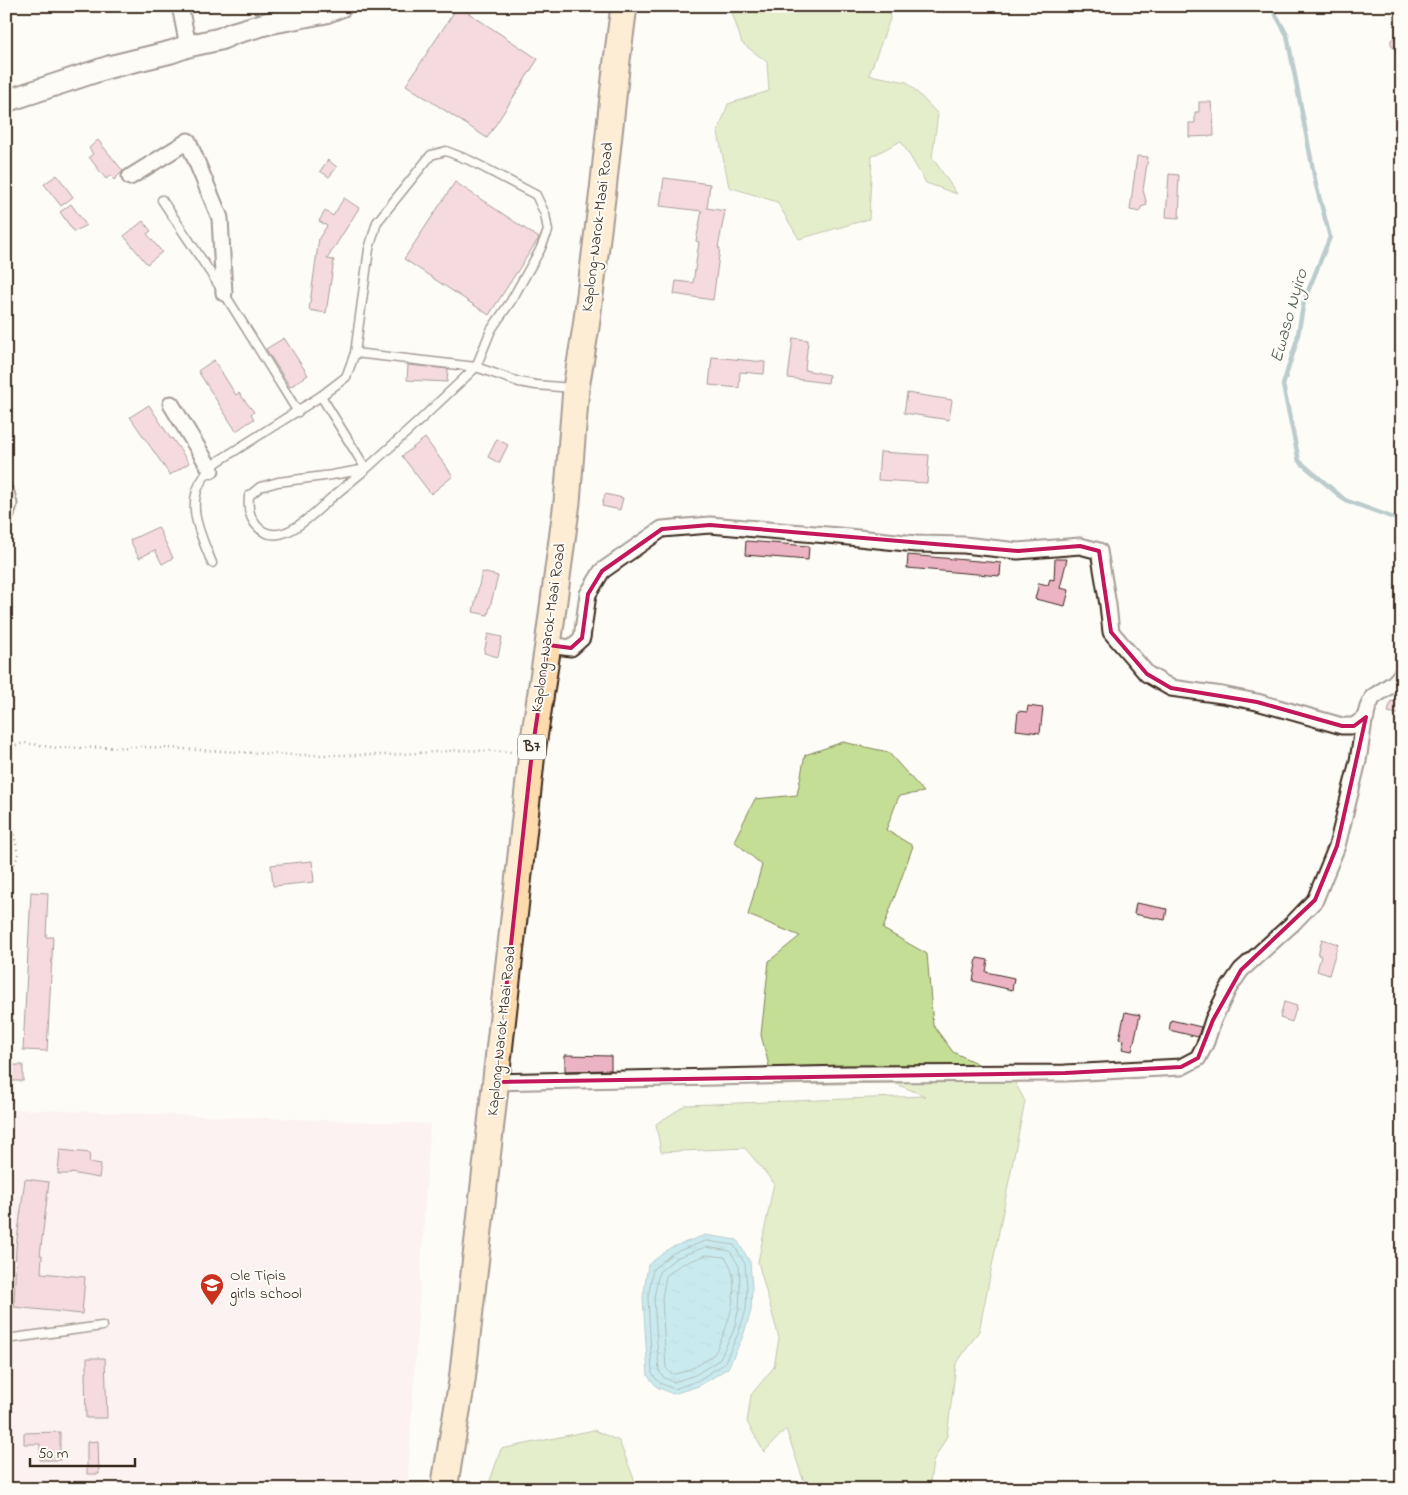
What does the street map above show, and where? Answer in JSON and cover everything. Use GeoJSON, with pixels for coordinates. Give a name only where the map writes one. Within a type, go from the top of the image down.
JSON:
{"type":"FeatureCollection","features":[{"type":"Feature","properties":{"kind":"highway","name":"Kaplong-Narok-Maai Road"},"geometry":{"type":"LineString","coordinates":[[444,1488],[462,1381],[532,752],[566,502],[576,388],[587,318],[616,60],[624,6]]}},
{"type":"Feature","properties":{"kind":"main road"},"geometry":{"type":"LineString","coordinates":[[6,101],[109,67],[220,39],[269,23],[326,12],[341,6]]}},
{"type":"Feature","properties":{"kind":"street"},"geometry":{"type":"LineString","coordinates":[[180,6],[188,46]]}},
{"type":"Feature","properties":{"kind":"street"},"geometry":{"type":"LineString","coordinates":[[130,177],[188,141],[220,218],[224,293]]}},
{"type":"Feature","properties":{"kind":"street"},"geometry":{"type":"LineString","coordinates":[[171,404],[210,470]]}},
{"type":"Feature","properties":{"kind":"street"},"geometry":{"type":"LineString","coordinates":[[6,493],[9,504],[6,515]]}},
{"type":"Feature","properties":{"kind":"street"},"geometry":{"type":"LineString","coordinates":[[548,645],[571,648],[582,638],[588,594],[602,571],[662,529],[710,525],[916,544],[964,545],[1018,551],[1080,546],[1099,551],[1111,632],[1147,674],[1171,688],[1257,702],[1342,726],[1354,726],[1366,717]]}},
{"type":"Feature","properties":{"kind":"street"},"geometry":{"type":"LineString","coordinates":[[496,1082],[847,1074],[1066,1074],[1181,1067],[1198,1058],[1220,1004],[1241,970],[1292,924],[1315,900],[1338,846],[1358,761],[1366,717],[1373,697],[1394,683],[1402,674]]}},
{"type":"Feature","properties":{"kind":"lane"},"geometry":{"type":"LineString","coordinates":[[212,562],[199,531],[194,512],[196,492],[204,476],[218,462],[298,412],[346,377],[355,353],[369,249],[377,222],[431,155],[446,151],[469,160],[536,195],[545,214],[548,230],[540,250],[511,301],[491,330],[476,367],[418,422],[366,469],[305,521],[291,530],[274,535],[261,531],[252,519],[248,506],[249,496],[260,487],[278,482],[366,469]]}},
{"type":"Feature","properties":{"kind":"lane"},"geometry":{"type":"LineString","coordinates":[[162,200],[224,293],[298,412]]}},
{"type":"Feature","properties":{"kind":"lane"},"geometry":{"type":"LineString","coordinates":[[355,353],[476,367],[536,386],[576,388]]}},
{"type":"Feature","properties":{"kind":"lane"},"geometry":{"type":"LineString","coordinates":[[321,396],[366,469]]}},
{"type":"Feature","properties":{"kind":"lane"},"geometry":{"type":"LineString","coordinates":[[6,1339],[102,1326]]}},
{"type":"Feature","properties":{"kind":"lane"},"geometry":{"type":"LineString","coordinates":[[6,1488],[34,1489]]}},
{"type":"Feature","properties":{"kind":"lane"},"geometry":{"type":"LineString","coordinates":[[391,1489],[444,1488]]}},
{"type":"Feature","properties":{"kind":"path"},"geometry":{"type":"LineString","coordinates":[[6,748],[24,743],[56,748],[146,748],[294,755],[387,754],[464,750],[532,752]]}},
{"type":"Feature","properties":{"kind":"path"},"geometry":{"type":"LineString","coordinates":[[6,790],[18,855],[6,885]]}},
{"type":"Feature","properties":{"kind":"highlighted area"},"geometry":{"type":"Polygon","coordinates":[[[710,525],[1018,551],[1080,546],[1099,551],[1111,632],[1147,674],[1171,688],[1257,702],[1342,726],[1354,726],[1366,717],[1337,846],[1315,900],[1241,970],[1213,1020],[1198,1058],[1181,1067],[1065,1073],[496,1082],[532,752],[548,645],[571,648],[582,638],[588,594],[602,571],[662,529],[710,525]]]}},
{"type":"Feature","properties":{"kind":"shaded area","name":"Ole Tipis girls school"},"geometry":{"type":"Polygon","coordinates":[[[6,1109],[430,1124],[407,1489],[6,1489],[6,1109]]]}},
{"type":"Feature","properties":{"kind":"green space"},"geometry":{"type":"Polygon","coordinates":[[[730,6],[888,6],[890,19],[869,75],[907,82],[938,114],[932,157],[957,194],[926,183],[901,141],[872,156],[869,219],[799,239],[777,202],[729,187],[718,132],[728,104],[769,91],[767,62],[742,43],[730,6]]]}},
{"type":"Feature","properties":{"kind":"green space"},"geometry":{"type":"Polygon","coordinates":[[[843,742],[888,752],[924,792],[899,796],[886,830],[913,846],[883,929],[927,954],[933,1025],[953,1052],[1014,1081],[1025,1101],[979,1331],[956,1364],[947,1436],[933,1462],[929,1489],[819,1489],[803,1479],[786,1429],[764,1452],[747,1422],[751,1395],[774,1367],[779,1338],[758,1262],[774,1183],[745,1148],[661,1152],[656,1124],[686,1105],[925,1096],[894,1083],[774,1085],[761,1035],[769,961],[800,936],[748,915],[762,865],[734,841],[755,799],[797,795],[805,755],[843,742]]]}},
{"type":"Feature","properties":{"kind":"green space"},"geometry":{"type":"Polygon","coordinates":[[[594,1430],[619,1441],[638,1489],[487,1489],[501,1449],[594,1430]]]}},
{"type":"Feature","properties":{"kind":"water"},"geometry":{"type":"Polygon","coordinates":[[[705,1235],[737,1240],[750,1262],[751,1311],[743,1336],[728,1368],[699,1386],[673,1394],[657,1387],[648,1376],[643,1297],[648,1265],[670,1248],[705,1235]]]}},
{"type":"Feature","properties":{"kind":"building"},"geometry":{"type":"Polygon","coordinates":[[[458,6],[538,59],[487,138],[406,85],[458,6]]]}},
{"type":"Feature","properties":{"kind":"building"},"geometry":{"type":"Polygon","coordinates":[[[1402,31],[1402,44],[1395,50],[1391,40],[1402,31]]]}},
{"type":"Feature","properties":{"kind":"building"},"geometry":{"type":"Polygon","coordinates":[[[1199,102],[1211,102],[1214,136],[1189,137],[1189,123],[1195,123],[1195,112],[1199,112],[1199,102]]]}},
{"type":"Feature","properties":{"kind":"building"},"geometry":{"type":"Polygon","coordinates":[[[98,140],[123,171],[114,180],[111,175],[106,179],[89,157],[93,154],[89,148],[98,140]]]}},
{"type":"Feature","properties":{"kind":"building"},"geometry":{"type":"Polygon","coordinates":[[[1137,156],[1148,157],[1143,190],[1147,205],[1141,207],[1140,212],[1130,210],[1137,156]]]}},
{"type":"Feature","properties":{"kind":"building"},"geometry":{"type":"Polygon","coordinates":[[[328,160],[337,167],[329,177],[320,171],[328,160]]]}},
{"type":"Feature","properties":{"kind":"building"},"geometry":{"type":"Polygon","coordinates":[[[1169,174],[1179,175],[1179,218],[1166,217],[1169,174]]]}},
{"type":"Feature","properties":{"kind":"building"},"geometry":{"type":"Polygon","coordinates":[[[57,175],[73,197],[61,206],[44,184],[57,175]]]}},
{"type":"Feature","properties":{"kind":"building"},"geometry":{"type":"Polygon","coordinates":[[[664,178],[710,184],[707,208],[725,211],[718,248],[720,248],[713,300],[674,294],[676,281],[693,283],[699,242],[696,241],[702,211],[660,206],[664,178]]]}},
{"type":"Feature","properties":{"kind":"building"},"geometry":{"type":"Polygon","coordinates":[[[455,182],[539,238],[489,315],[404,259],[455,182]]]}},
{"type":"Feature","properties":{"kind":"building"},"geometry":{"type":"Polygon","coordinates":[[[344,198],[359,208],[327,259],[334,260],[326,313],[309,310],[319,238],[327,226],[319,221],[325,211],[333,216],[344,198]]]}},
{"type":"Feature","properties":{"kind":"building"},"geometry":{"type":"Polygon","coordinates":[[[71,204],[86,225],[74,232],[60,212],[71,204]]]}},
{"type":"Feature","properties":{"kind":"building"},"geometry":{"type":"Polygon","coordinates":[[[143,221],[151,231],[147,234],[162,252],[147,264],[124,236],[143,221]]]}},
{"type":"Feature","properties":{"kind":"building"},"geometry":{"type":"Polygon","coordinates":[[[284,338],[308,375],[290,387],[266,349],[284,338]]]}},
{"type":"Feature","properties":{"kind":"building"},"geometry":{"type":"Polygon","coordinates":[[[793,338],[808,340],[805,370],[829,375],[828,383],[788,378],[793,338]]]}},
{"type":"Feature","properties":{"kind":"building"},"geometry":{"type":"Polygon","coordinates":[[[712,357],[765,362],[764,374],[740,372],[739,388],[709,385],[712,357]]]}},
{"type":"Feature","properties":{"kind":"building"},"geometry":{"type":"Polygon","coordinates":[[[214,360],[236,395],[239,393],[254,412],[251,414],[254,419],[236,431],[198,371],[214,360]]]}},
{"type":"Feature","properties":{"kind":"building"},"geometry":{"type":"Polygon","coordinates":[[[408,365],[448,369],[447,382],[407,380],[408,365]]]}},
{"type":"Feature","properties":{"kind":"building"},"geometry":{"type":"Polygon","coordinates":[[[907,393],[952,400],[949,420],[904,413],[907,393]]]}},
{"type":"Feature","properties":{"kind":"building"},"geometry":{"type":"Polygon","coordinates":[[[149,405],[189,463],[170,475],[130,417],[149,405]]]}},
{"type":"Feature","properties":{"kind":"building"},"geometry":{"type":"Polygon","coordinates":[[[425,438],[453,476],[431,494],[402,456],[425,438]]]}},
{"type":"Feature","properties":{"kind":"building"},"geometry":{"type":"Polygon","coordinates":[[[497,439],[508,445],[499,463],[488,457],[497,439]]]}},
{"type":"Feature","properties":{"kind":"building"},"geometry":{"type":"Polygon","coordinates":[[[880,452],[929,455],[927,483],[878,480],[880,452]]]}},
{"type":"Feature","properties":{"kind":"building"},"geometry":{"type":"Polygon","coordinates":[[[605,494],[623,498],[620,510],[602,506],[605,494]]]}},
{"type":"Feature","properties":{"kind":"building"},"geometry":{"type":"Polygon","coordinates":[[[158,527],[173,558],[162,564],[155,550],[139,558],[130,540],[158,527]]]}},
{"type":"Feature","properties":{"kind":"building"},"geometry":{"type":"Polygon","coordinates":[[[746,541],[809,546],[808,560],[745,555],[746,541]]]}},
{"type":"Feature","properties":{"kind":"building"},"geometry":{"type":"Polygon","coordinates":[[[908,555],[1001,563],[1000,576],[907,568],[908,555]]]}},
{"type":"Feature","properties":{"kind":"building"},"geometry":{"type":"Polygon","coordinates":[[[1055,559],[1067,559],[1060,588],[1069,590],[1065,606],[1035,599],[1039,583],[1048,585],[1050,579],[1054,580],[1055,559]]]}},
{"type":"Feature","properties":{"kind":"building"},"geometry":{"type":"Polygon","coordinates":[[[482,572],[498,576],[488,615],[473,612],[482,572]]]}},
{"type":"Feature","properties":{"kind":"building"},"geometry":{"type":"Polygon","coordinates":[[[488,634],[502,637],[498,657],[484,653],[488,634]]]}},
{"type":"Feature","properties":{"kind":"building"},"geometry":{"type":"Polygon","coordinates":[[[1391,701],[1402,704],[1402,715],[1388,712],[1391,701]]]}},
{"type":"Feature","properties":{"kind":"building"},"geometry":{"type":"Polygon","coordinates":[[[1028,706],[1043,708],[1040,733],[1016,730],[1018,711],[1027,712],[1028,706]]]}},
{"type":"Feature","properties":{"kind":"building"},"geometry":{"type":"Polygon","coordinates":[[[312,861],[314,882],[273,886],[271,865],[312,861]]]}},
{"type":"Feature","properties":{"kind":"building"},"geometry":{"type":"Polygon","coordinates":[[[31,892],[48,893],[46,937],[53,937],[47,1051],[23,1050],[31,892]]]}},
{"type":"Feature","properties":{"kind":"building"},"geometry":{"type":"Polygon","coordinates":[[[1136,903],[1167,909],[1165,920],[1134,914],[1136,903]]]}},
{"type":"Feature","properties":{"kind":"building"},"geometry":{"type":"Polygon","coordinates":[[[1322,939],[1338,944],[1329,975],[1317,971],[1321,956],[1318,955],[1322,939]]]}},
{"type":"Feature","properties":{"kind":"building"},"geometry":{"type":"Polygon","coordinates":[[[977,958],[988,960],[986,972],[1014,978],[1012,990],[973,981],[977,958]]]}},
{"type":"Feature","properties":{"kind":"building"},"geometry":{"type":"Polygon","coordinates":[[[1284,1002],[1297,1006],[1292,1022],[1280,1018],[1284,1002]]]}},
{"type":"Feature","properties":{"kind":"building"},"geometry":{"type":"Polygon","coordinates":[[[1125,1012],[1140,1015],[1132,1051],[1122,1049],[1124,1040],[1119,1039],[1125,1012]]]}},
{"type":"Feature","properties":{"kind":"building"},"geometry":{"type":"Polygon","coordinates":[[[1171,1020],[1201,1027],[1198,1037],[1169,1030],[1171,1020]]]}},
{"type":"Feature","properties":{"kind":"building"},"geometry":{"type":"Polygon","coordinates":[[[565,1055],[611,1056],[611,1070],[565,1071],[565,1055]]]}},
{"type":"Feature","properties":{"kind":"building"},"geometry":{"type":"Polygon","coordinates":[[[6,1065],[23,1065],[23,1081],[6,1081],[6,1065]]]}},
{"type":"Feature","properties":{"kind":"building"},"geometry":{"type":"Polygon","coordinates":[[[60,1150],[90,1153],[89,1162],[101,1164],[99,1178],[71,1173],[58,1174],[60,1150]]]}},
{"type":"Feature","properties":{"kind":"building"},"geometry":{"type":"Polygon","coordinates":[[[25,1179],[49,1182],[40,1255],[42,1255],[41,1273],[85,1277],[82,1314],[14,1307],[16,1247],[25,1179]]]}},
{"type":"Feature","properties":{"kind":"building"},"geometry":{"type":"Polygon","coordinates":[[[87,1358],[105,1358],[107,1418],[86,1418],[85,1372],[87,1372],[87,1358]]]}},
{"type":"Feature","properties":{"kind":"building"},"geometry":{"type":"Polygon","coordinates":[[[60,1432],[60,1460],[40,1460],[40,1444],[24,1444],[24,1433],[60,1432]]]}},
{"type":"Feature","properties":{"kind":"building"},"geometry":{"type":"Polygon","coordinates":[[[98,1441],[99,1474],[87,1474],[87,1442],[98,1441]]]}},
{"type":"Feature","properties":{"kind":"waterway","name":"Ewaso Nyiro"},"geometry":{"type":"LineString","coordinates":[[1271,6],[1287,35],[1316,185],[1330,237],[1304,301],[1297,340],[1283,385],[1299,461],[1345,500],[1402,521]]}},
{"type":"Feature","properties":{"kind":"place","name":"Ole Tipis girls school"},"geometry":{"type":"Point","coordinates":[212,1306]}}]}
